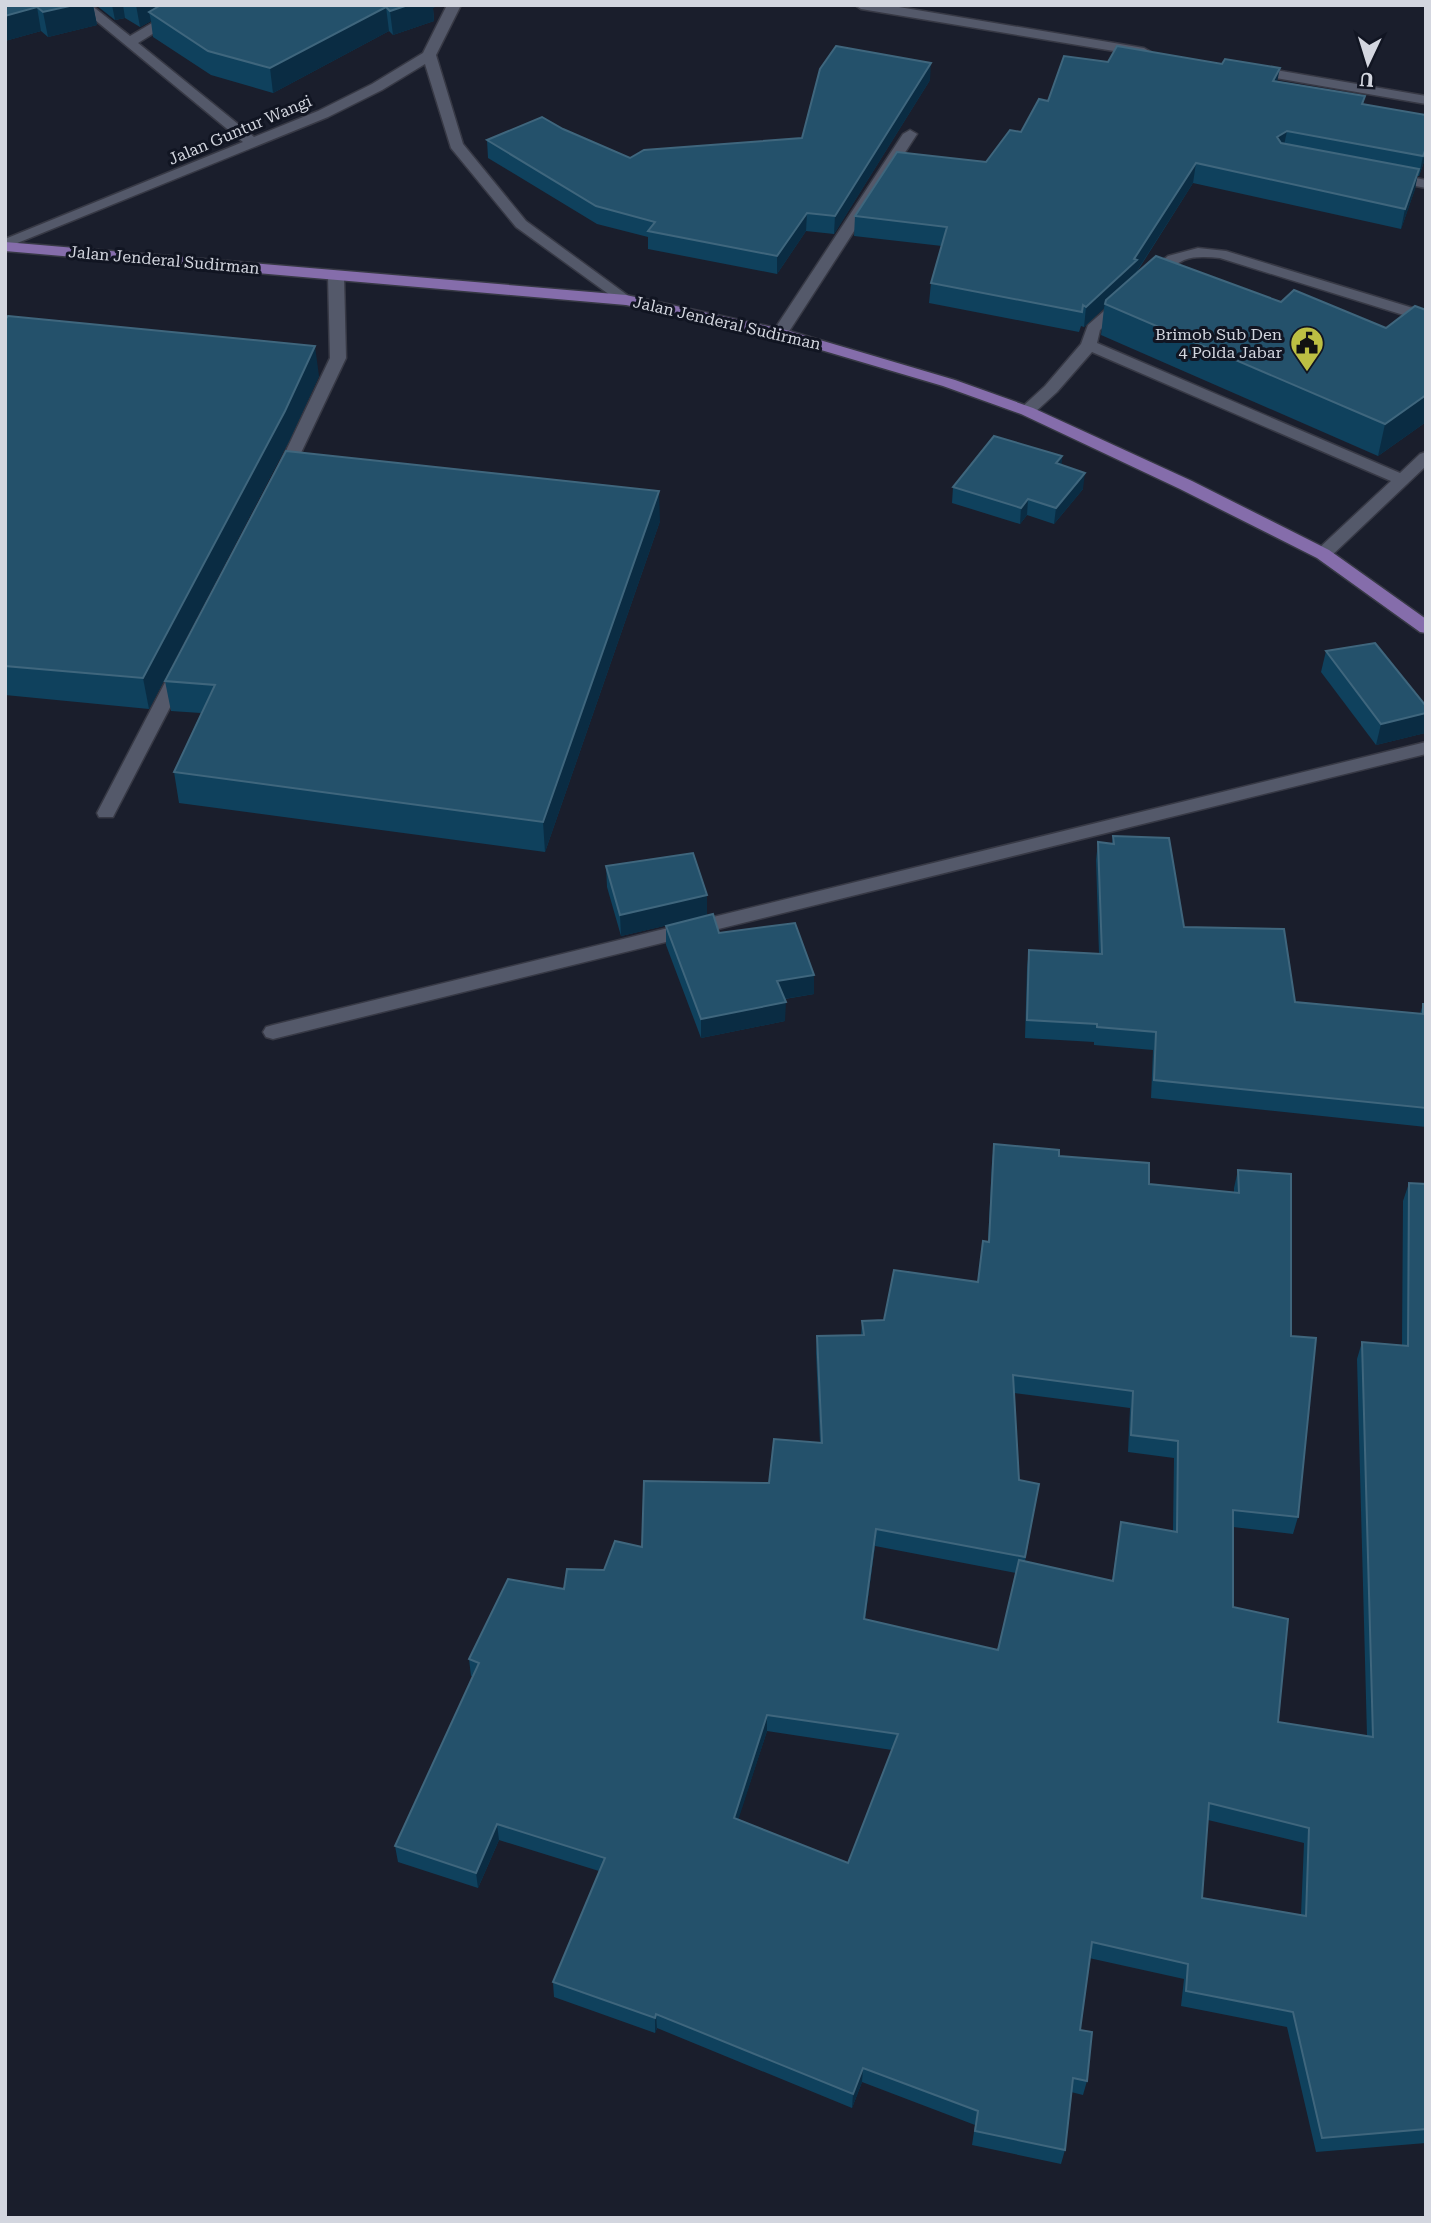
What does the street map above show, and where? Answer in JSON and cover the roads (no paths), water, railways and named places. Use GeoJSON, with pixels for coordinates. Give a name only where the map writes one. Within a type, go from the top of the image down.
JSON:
{"type":"FeatureCollection","features":[{"type":"Feature","properties":{"kind":"main road","name":"Jalan Jenderal Sudirman"},"geometry":{"type":"LineString","coordinates":[[5,245],[626,300],[780,333],[949,383],[1027,411],[1323,554],[1426,628]]}},
{"type":"Feature","properties":{"kind":"street"},"geometry":{"type":"LineString","coordinates":[[83,5],[252,142]]}},
{"type":"Feature","properties":{"kind":"street"},"geometry":{"type":"LineString","coordinates":[[128,43],[193,5]]}},
{"type":"Feature","properties":{"kind":"street"},"geometry":{"type":"LineString","coordinates":[[454,5],[429,55],[456,145],[521,224],[626,300]]}},
{"type":"Feature","properties":{"kind":"street"},"geometry":{"type":"LineString","coordinates":[[861,5],[1160,55]]}},
{"type":"Feature","properties":{"kind":"street","name":"Jalan Guntur Wangi"},"geometry":{"type":"LineString","coordinates":[[5,245],[323,114],[377,88],[429,55]]}},
{"type":"Feature","properties":{"kind":"street"},"geometry":{"type":"LineString","coordinates":[[1241,68],[1426,100]]}},
{"type":"Feature","properties":{"kind":"street"},"geometry":{"type":"LineString","coordinates":[[780,333],[910,134]]}},
{"type":"Feature","properties":{"kind":"street"},"geometry":{"type":"LineString","coordinates":[[1374,174],[1426,184]]}},
{"type":"Feature","properties":{"kind":"street"},"geometry":{"type":"LineString","coordinates":[[1027,411],[1051,389],[1089,345],[1093,328],[1172,257],[1196,252],[1221,254],[1426,317]]}},
{"type":"Feature","properties":{"kind":"street"},"geometry":{"type":"LineString","coordinates":[[274,492],[331,358],[336,276]]}},
{"type":"Feature","properties":{"kind":"street"},"geometry":{"type":"LineString","coordinates":[[1089,345],[1401,479]]}},
{"type":"Feature","properties":{"kind":"street"},"geometry":{"type":"LineString","coordinates":[[1323,554],[1426,457]]}},
{"type":"Feature","properties":{"kind":"street"},"geometry":{"type":"LineString","coordinates":[[106,813],[190,652]]}},
{"type":"Feature","properties":{"kind":"street"},"geometry":{"type":"LineString","coordinates":[[273,1032],[1426,748]]}},
{"type":"Feature","properties":{"kind":"place","name":"Brimob Sub Den 4 Polda Jabar"},"geometry":{"type":"Point","coordinates":[1307,373]}}]}
